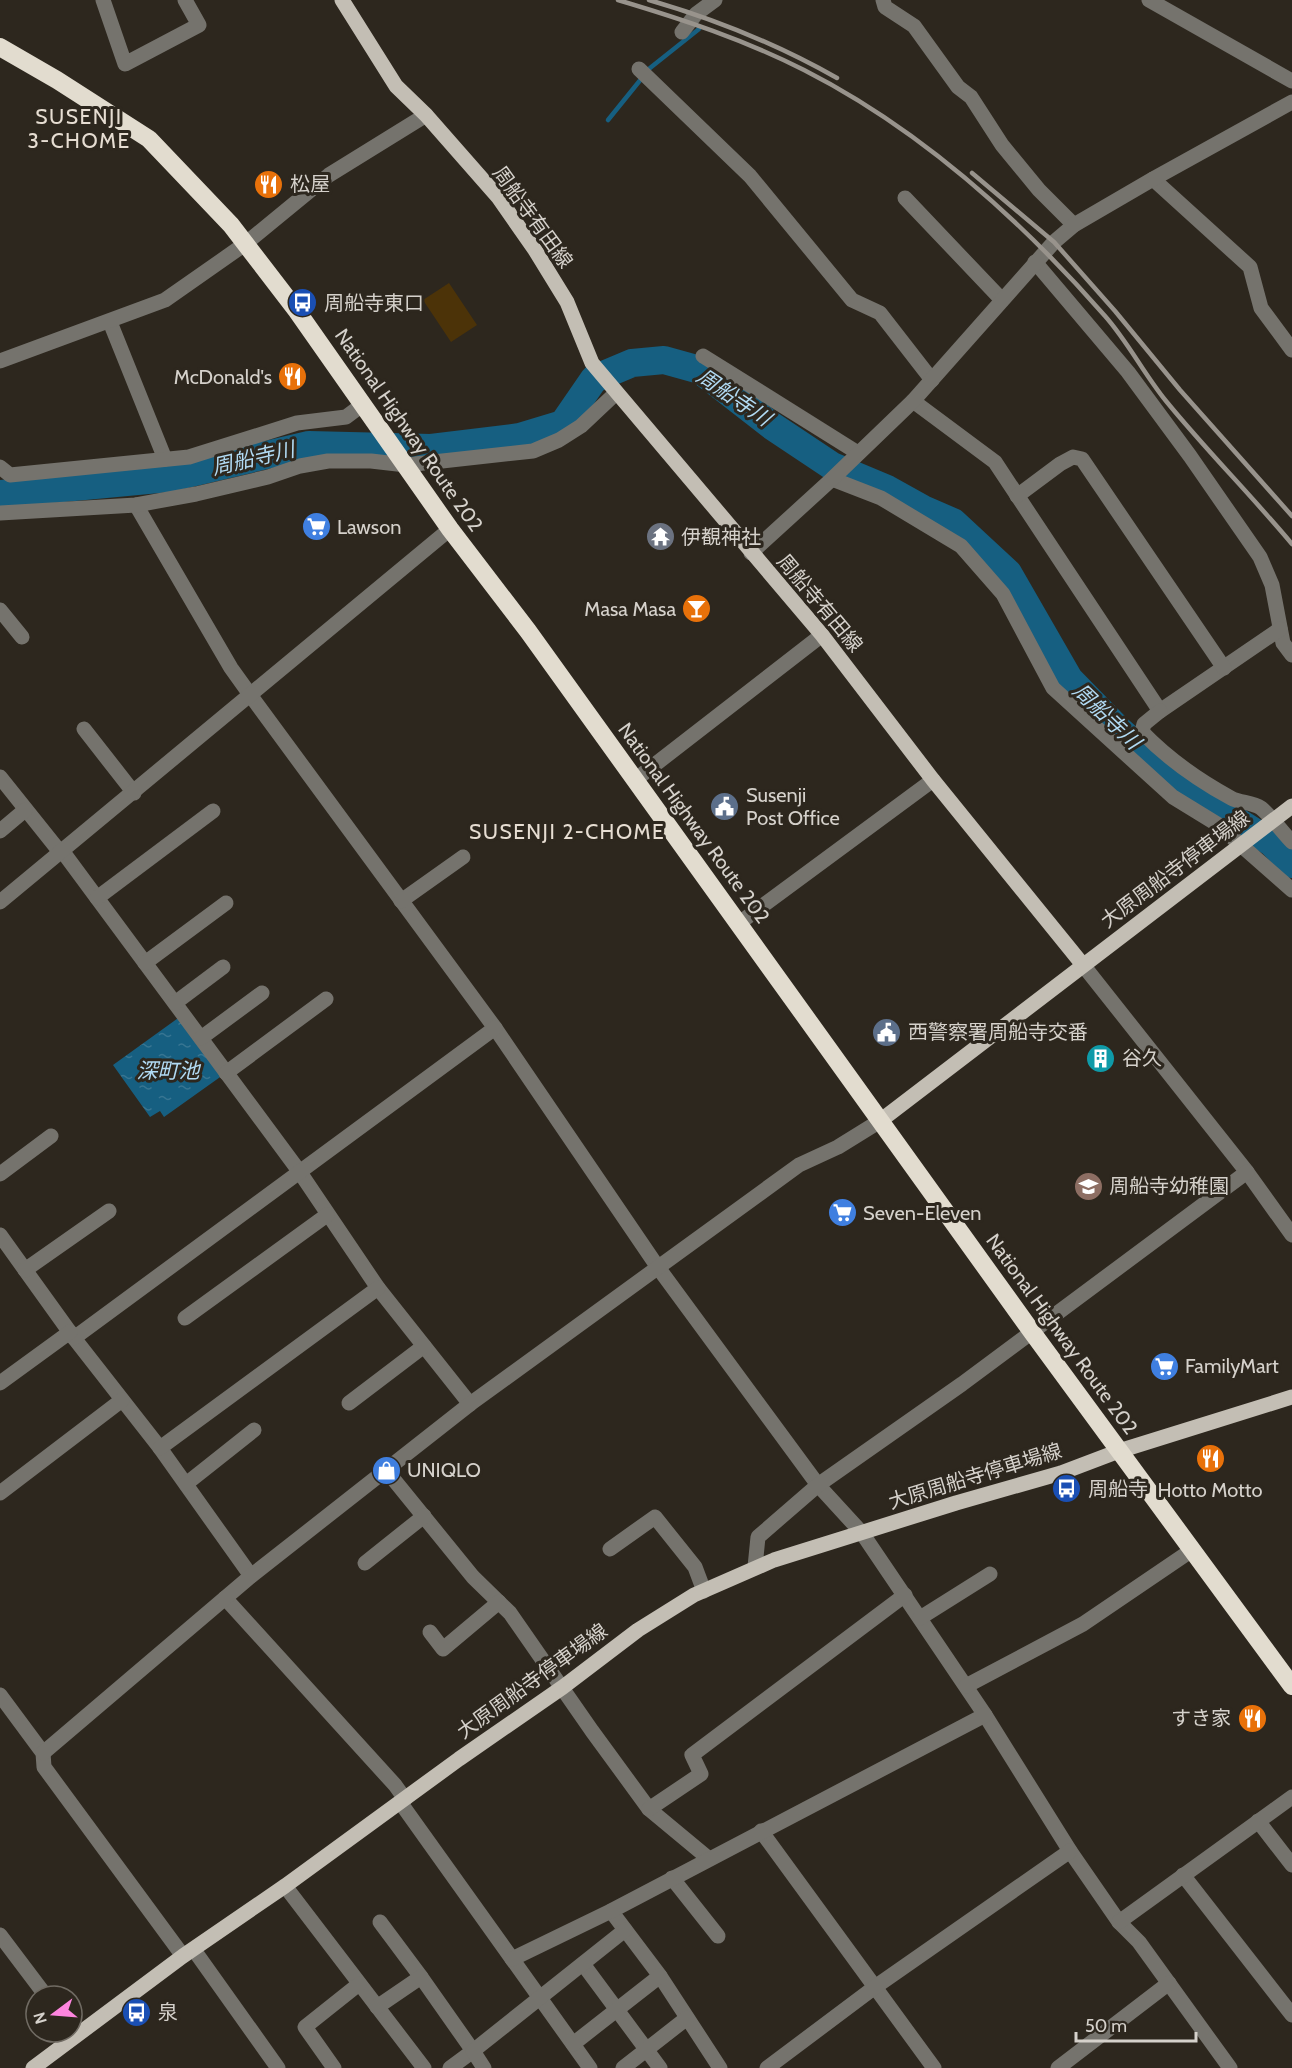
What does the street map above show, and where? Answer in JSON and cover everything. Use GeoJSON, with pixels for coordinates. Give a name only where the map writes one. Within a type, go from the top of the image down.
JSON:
{"type":"FeatureCollection","features":[{"type":"Feature","properties":{"kind":"highway","name":"National Highway Route 202"},"geometry":{"type":"LineString","coordinates":[[1,51],[57,80],[149,139],[231,225],[297,311],[450,529],[528,631],[1032,1332],[1292,1686]]}},
{"type":"Feature","properties":{"kind":"main road","name":"周船寺有田線"},"geometry":{"type":"LineString","coordinates":[[342,0],[396,86],[426,115],[498,197],[535,250],[567,302],[592,363],[822,635],[933,780],[1083,965]]}},
{"type":"Feature","properties":{"kind":"main road","name":"大原周船寺停車場線"},"geometry":{"type":"LineString","coordinates":[[1083,965],[1292,806]]}},
{"type":"Feature","properties":{"kind":"main road"},"geometry":{"type":"LineString","coordinates":[[880,1121],[1083,965]]}},
{"type":"Feature","properties":{"kind":"main road","name":"大原周船寺停車場線"},"geometry":{"type":"LineString","coordinates":[[84,2027],[563,1687],[638,1630],[704,1591],[755,1568],[956,1503],[1061,1473],[1119,1451],[1292,1397]]}},
{"type":"Feature","properties":{"kind":"main road","name":"大原周船寺停車場線"},"geometry":{"type":"LineString","coordinates":[[33,2068],[62,2044]]}},
{"type":"Feature","properties":{"kind":"street"},"geometry":{"type":"LineString","coordinates":[[103,0],[125,64],[199,25],[185,0]]}},
{"type":"Feature","properties":{"kind":"street"},"geometry":{"type":"LineString","coordinates":[[682,32],[696,14],[716,0]]}},
{"type":"Feature","properties":{"kind":"street"},"geometry":{"type":"LineString","coordinates":[[883,0],[885,7],[914,26],[958,87],[971,96],[1002,145],[1040,190],[1074,225]]}},
{"type":"Feature","properties":{"kind":"street"},"geometry":{"type":"LineString","coordinates":[[1149,0],[1292,81]]}},
{"type":"Feature","properties":{"kind":"street"},"geometry":{"type":"LineString","coordinates":[[643,73],[750,176],[852,300],[879,312],[932,380]]}},
{"type":"Feature","properties":{"kind":"street"},"geometry":{"type":"LineString","coordinates":[[751,553],[914,401],[1035,262],[1074,225],[1292,102]]}},
{"type":"Feature","properties":{"kind":"street"},"geometry":{"type":"LineString","coordinates":[[0,361],[165,300],[245,244],[329,175],[426,115]]}},
{"type":"Feature","properties":{"kind":"street"},"geometry":{"type":"LineString","coordinates":[[1153,179],[1250,267],[1261,308],[1292,350]]}},
{"type":"Feature","properties":{"kind":"street"},"geometry":{"type":"LineString","coordinates":[[905,198],[1002,300]]}},
{"type":"Feature","properties":{"kind":"street"},"geometry":{"type":"LineString","coordinates":[[1035,262],[1128,372],[1191,456],[1260,557],[1272,585],[1283,643],[1292,655]]}},
{"type":"Feature","properties":{"kind":"street"},"geometry":{"type":"LineString","coordinates":[[110,322],[165,459]]}},
{"type":"Feature","properties":{"kind":"street"},"geometry":{"type":"LineString","coordinates":[[703,356],[855,457]]}},
{"type":"Feature","properties":{"kind":"street"},"geometry":{"type":"LineString","coordinates":[[0,513],[136,505],[196,494],[268,477],[300,466],[328,461],[371,461],[533,451],[559,440],[581,426],[616,393]]}},
{"type":"Feature","properties":{"kind":"street"},"geometry":{"type":"LineString","coordinates":[[914,401],[995,462],[1160,711]]}},
{"type":"Feature","properties":{"kind":"street"},"geometry":{"type":"LineString","coordinates":[[0,467],[10,475],[189,457],[297,423],[346,417],[362,405]]}},
{"type":"Feature","properties":{"kind":"street"},"geometry":{"type":"LineString","coordinates":[[1017,496],[1060,464],[1073,457],[1082,459],[1224,668]]}},
{"type":"Feature","properties":{"kind":"street"},"geometry":{"type":"LineString","coordinates":[[832,479],[881,498],[961,546],[1003,594],[1053,688],[1173,796],[1246,842],[1292,890]]}},
{"type":"Feature","properties":{"kind":"street"},"geometry":{"type":"LineString","coordinates":[[136,505],[231,668],[495,1028],[657,1266],[818,1485],[862,1533],[985,1715],[1070,1851],[1119,1922],[1139,1942],[1169,1983],[1226,2067]]}},
{"type":"Feature","properties":{"kind":"street"},"geometry":{"type":"LineString","coordinates":[[0,902],[450,529]]}},
{"type":"Feature","properties":{"kind":"street"},"geometry":{"type":"LineString","coordinates":[[0,610],[22,637]]}},
{"type":"Feature","properties":{"kind":"street"},"geometry":{"type":"LineString","coordinates":[[1280,629],[1160,711],[1144,724],[1142,732],[1175,763],[1198,778],[1233,800],[1255,805],[1263,810],[1292,842]]}},
{"type":"Feature","properties":{"kind":"street"},"geometry":{"type":"LineString","coordinates":[[634,780],[822,635]]}},
{"type":"Feature","properties":{"kind":"street"},"geometry":{"type":"LineString","coordinates":[[84,729],[134,793]]}},
{"type":"Feature","properties":{"kind":"street"},"geometry":{"type":"LineString","coordinates":[[0,777],[56,848],[63,852],[299,1171],[378,1288],[470,1404]]}},
{"type":"Feature","properties":{"kind":"street"},"geometry":{"type":"LineString","coordinates":[[738,924],[933,780]]}},
{"type":"Feature","properties":{"kind":"street"},"geometry":{"type":"LineString","coordinates":[[0,831],[25,810]]}},
{"type":"Feature","properties":{"kind":"street"},"geometry":{"type":"LineString","coordinates":[[97,898],[213,811]]}},
{"type":"Feature","properties":{"kind":"street"},"geometry":{"type":"LineString","coordinates":[[401,901],[463,857]]}},
{"type":"Feature","properties":{"kind":"street"},"geometry":{"type":"LineString","coordinates":[[145,963],[226,903]]}},
{"type":"Feature","properties":{"kind":"street"},"geometry":{"type":"LineString","coordinates":[[1083,965],[1247,1172],[1292,1235]]}},
{"type":"Feature","properties":{"kind":"street"},"geometry":{"type":"LineString","coordinates":[[175,1003],[223,967]]}},
{"type":"Feature","properties":{"kind":"street"},"geometry":{"type":"LineString","coordinates":[[201,1038],[262,993]]}},
{"type":"Feature","properties":{"kind":"street"},"geometry":{"type":"LineString","coordinates":[[226,1073],[326,999]]}},
{"type":"Feature","properties":{"kind":"street"},"geometry":{"type":"LineString","coordinates":[[0,1383],[72,1335],[495,1028]]}},
{"type":"Feature","properties":{"kind":"street"},"geometry":{"type":"LineString","coordinates":[[43,1753],[251,1576],[470,1404],[799,1165],[838,1148],[880,1121]]}},
{"type":"Feature","properties":{"kind":"street"},"geometry":{"type":"LineString","coordinates":[[0,1174],[51,1136]]}},
{"type":"Feature","properties":{"kind":"street"},"geometry":{"type":"LineString","coordinates":[[755,1568],[758,1537],[818,1485],[1032,1332],[1247,1172]]}},
{"type":"Feature","properties":{"kind":"street"},"geometry":{"type":"LineString","coordinates":[[25,1270],[109,1211]]}},
{"type":"Feature","properties":{"kind":"street"},"geometry":{"type":"LineString","coordinates":[[185,1318],[327,1215]]}},
{"type":"Feature","properties":{"kind":"street"},"geometry":{"type":"LineString","coordinates":[[0,1235],[72,1335],[160,1448],[251,1576]]}},
{"type":"Feature","properties":{"kind":"street"},"geometry":{"type":"LineString","coordinates":[[160,1448],[378,1288]]}},
{"type":"Feature","properties":{"kind":"street"},"geometry":{"type":"LineString","coordinates":[[349,1403],[424,1346]]}},
{"type":"Feature","properties":{"kind":"street"},"geometry":{"type":"LineString","coordinates":[[0,1493],[122,1400]]}},
{"type":"Feature","properties":{"kind":"street"},"geometry":{"type":"LineString","coordinates":[[186,1484],[254,1430]]}},
{"type":"Feature","properties":{"kind":"street"},"geometry":{"type":"LineString","coordinates":[[386,1470],[473,1576],[510,1613],[648,1809],[708,1858]]}},
{"type":"Feature","properties":{"kind":"street"},"geometry":{"type":"LineString","coordinates":[[365,1563],[424,1516]]}},
{"type":"Feature","properties":{"kind":"street"},"geometry":{"type":"LineString","coordinates":[[610,1549],[655,1517],[695,1567],[704,1591]]}},
{"type":"Feature","properties":{"kind":"street"},"geometry":{"type":"LineString","coordinates":[[966,1686],[1083,1624],[1192,1550]]}},
{"type":"Feature","properties":{"kind":"street"},"geometry":{"type":"LineString","coordinates":[[920,1618],[990,1574]]}},
{"type":"Feature","properties":{"kind":"street"},"geometry":{"type":"LineString","coordinates":[[648,1809],[701,1774],[692,1755],[905,1594]]}},
{"type":"Feature","properties":{"kind":"street"},"geometry":{"type":"LineString","coordinates":[[225,1598],[395,1785],[512,1959],[590,2068]]}},
{"type":"Feature","properties":{"kind":"street"},"geometry":{"type":"LineString","coordinates":[[430,1632],[442,1649],[499,1602]]}},
{"type":"Feature","properties":{"kind":"street"},"geometry":{"type":"LineString","coordinates":[[0,1695],[43,1753],[44,1767],[278,2068]]}},
{"type":"Feature","properties":{"kind":"street"},"geometry":{"type":"LineString","coordinates":[[512,1959],[610,1911],[985,1715]]}},
{"type":"Feature","properties":{"kind":"street"},"geometry":{"type":"LineString","coordinates":[[1119,1922],[1292,1797]]}},
{"type":"Feature","properties":{"kind":"street"},"geometry":{"type":"LineString","coordinates":[[1258,1821],[1292,1865]]}},
{"type":"Feature","properties":{"kind":"street"},"geometry":{"type":"LineString","coordinates":[[761,1831],[875,1988],[926,2065]]}},
{"type":"Feature","properties":{"kind":"street"},"geometry":{"type":"LineString","coordinates":[[767,2068],[875,1988],[1070,1851]]}},
{"type":"Feature","properties":{"kind":"street"},"geometry":{"type":"LineString","coordinates":[[1184,1875],[1292,2015]]}},
{"type":"Feature","properties":{"kind":"street"},"geometry":{"type":"LineString","coordinates":[[672,1878],[718,1936]]}},
{"type":"Feature","properties":{"kind":"street"},"geometry":{"type":"LineString","coordinates":[[285,1886],[424,2068]]}},
{"type":"Feature","properties":{"kind":"street"},"geometry":{"type":"LineString","coordinates":[[610,1911],[660,1976],[715,2066]]}},
{"type":"Feature","properties":{"kind":"street"},"geometry":{"type":"LineString","coordinates":[[380,1922],[484,2068]]}},
{"type":"Feature","properties":{"kind":"street"},"geometry":{"type":"LineString","coordinates":[[450,2068],[625,1930]]}},
{"type":"Feature","properties":{"kind":"street"},"geometry":{"type":"LineString","coordinates":[[0,1935],[36,1984]]}},
{"type":"Feature","properties":{"kind":"street"},"geometry":{"type":"LineString","coordinates":[[583,1964],[660,2068]]}},
{"type":"Feature","properties":{"kind":"street"},"geometry":{"type":"LineString","coordinates":[[573,2044],[660,1976]]}},
{"type":"Feature","properties":{"kind":"street"},"geometry":{"type":"LineString","coordinates":[[377,2007],[421,1977]]}},
{"type":"Feature","properties":{"kind":"street"},"geometry":{"type":"LineString","coordinates":[[1058,2068],[1169,1983]]}},
{"type":"Feature","properties":{"kind":"street"},"geometry":{"type":"LineString","coordinates":[[334,2068],[305,2027],[359,1984]]}},
{"type":"Feature","properties":{"kind":"street"},"geometry":{"type":"LineString","coordinates":[[623,2068],[687,2018]]}},
{"type":"Feature","properties":{"kind":"shaded area"},"geometry":{"type":"Polygon","coordinates":[[[449,283],[477,325],[451,342],[423,300],[449,283]]]}},
{"type":"Feature","properties":{"kind":"water","name":"深町池"},"geometry":{"type":"Polygon","coordinates":[[[181,1016],[223,1075],[164,1117],[160,1111],[150,1117],[113,1065],[181,1016]]]}},
{"type":"Feature","properties":{"kind":"waterway"},"geometry":{"type":"LineString","coordinates":[[608,120],[650,68],[699,29]]}},
{"type":"Feature","properties":{"kind":"waterway","name":"周船寺川"},"geometry":{"type":"LineString","coordinates":[[0,494],[169,478],[309,445],[431,448],[520,437],[563,424],[594,379],[632,363],[664,360],[700,370],[772,426],[832,466],[887,489],[953,522],[1008,573],[1069,679],[1120,731],[1161,768],[1216,808],[1272,843],[1292,864]]}},
{"type":"Feature","properties":{"kind":"railway"},"geometry":{"type":"LineString","coordinates":[[618,0],[713,31],[804,70],[847,94],[928,148],[1003,211],[1072,280],[1121,336],[1166,401],[1292,544]]}},
{"type":"Feature","properties":{"kind":"railway"},"geometry":{"type":"LineString","coordinates":[[649,0],[745,33],[837,78]]}},
{"type":"Feature","properties":{"kind":"railway"},"geometry":{"type":"LineString","coordinates":[[972,173],[1054,242],[1180,390],[1292,516]]}},
{"type":"Feature","properties":{"kind":"place","name":"松屋"},"geometry":{"type":"Point","coordinates":[269,184]}},
{"type":"Feature","properties":{"kind":"place","name":"周船寺東口"},"geometry":{"type":"Point","coordinates":[303,303]}},
{"type":"Feature","properties":{"kind":"place","name":"McDonald's"},"geometry":{"type":"Point","coordinates":[293,377]}},
{"type":"Feature","properties":{"kind":"place","name":"Lawson"},"geometry":{"type":"Point","coordinates":[316,527]}},
{"type":"Feature","properties":{"kind":"place","name":"伊覩神社"},"geometry":{"type":"Point","coordinates":[660,537]}},
{"type":"Feature","properties":{"kind":"place","name":"Masa Masa"},"geometry":{"type":"Point","coordinates":[697,609]}},
{"type":"Feature","properties":{"kind":"place","name":"Susenji Post Office"},"geometry":{"type":"Point","coordinates":[725,806]}},
{"type":"Feature","properties":{"kind":"place","name":"西警察署周船寺交番"},"geometry":{"type":"Point","coordinates":[887,1032]}},
{"type":"Feature","properties":{"kind":"place","name":"谷久"},"geometry":{"type":"Point","coordinates":[1101,1058]}},
{"type":"Feature","properties":{"kind":"place","name":"周船寺幼稚園"},"geometry":{"type":"Point","coordinates":[1088,1186]}},
{"type":"Feature","properties":{"kind":"place","name":"Seven-Eleven"},"geometry":{"type":"Point","coordinates":[842,1213]}},
{"type":"Feature","properties":{"kind":"place","name":"FamilyMart"},"geometry":{"type":"Point","coordinates":[1164,1366]}},
{"type":"Feature","properties":{"kind":"place","name":"Hotto Motto"},"geometry":{"type":"Point","coordinates":[1210,1459]}},
{"type":"Feature","properties":{"kind":"place","name":"UNIQLO"},"geometry":{"type":"Point","coordinates":[386,1470]}},
{"type":"Feature","properties":{"kind":"place","name":"周船寺"},"geometry":{"type":"Point","coordinates":[1067,1489]}},
{"type":"Feature","properties":{"kind":"place","name":"すき家"},"geometry":{"type":"Point","coordinates":[1252,1718]}},
{"type":"Feature","properties":{"kind":"place","name":"泉"},"geometry":{"type":"Point","coordinates":[137,2012]}},
{"type":"Feature","properties":{"kind":"district","name":"SUSENJI 3-CHOME"},"geometry":{"type":"Point","coordinates":[79,128]}},
{"type":"Feature","properties":{"kind":"district","name":"SUSENJI 2-CHOME"},"geometry":{"type":"Point","coordinates":[567,831]}}]}
